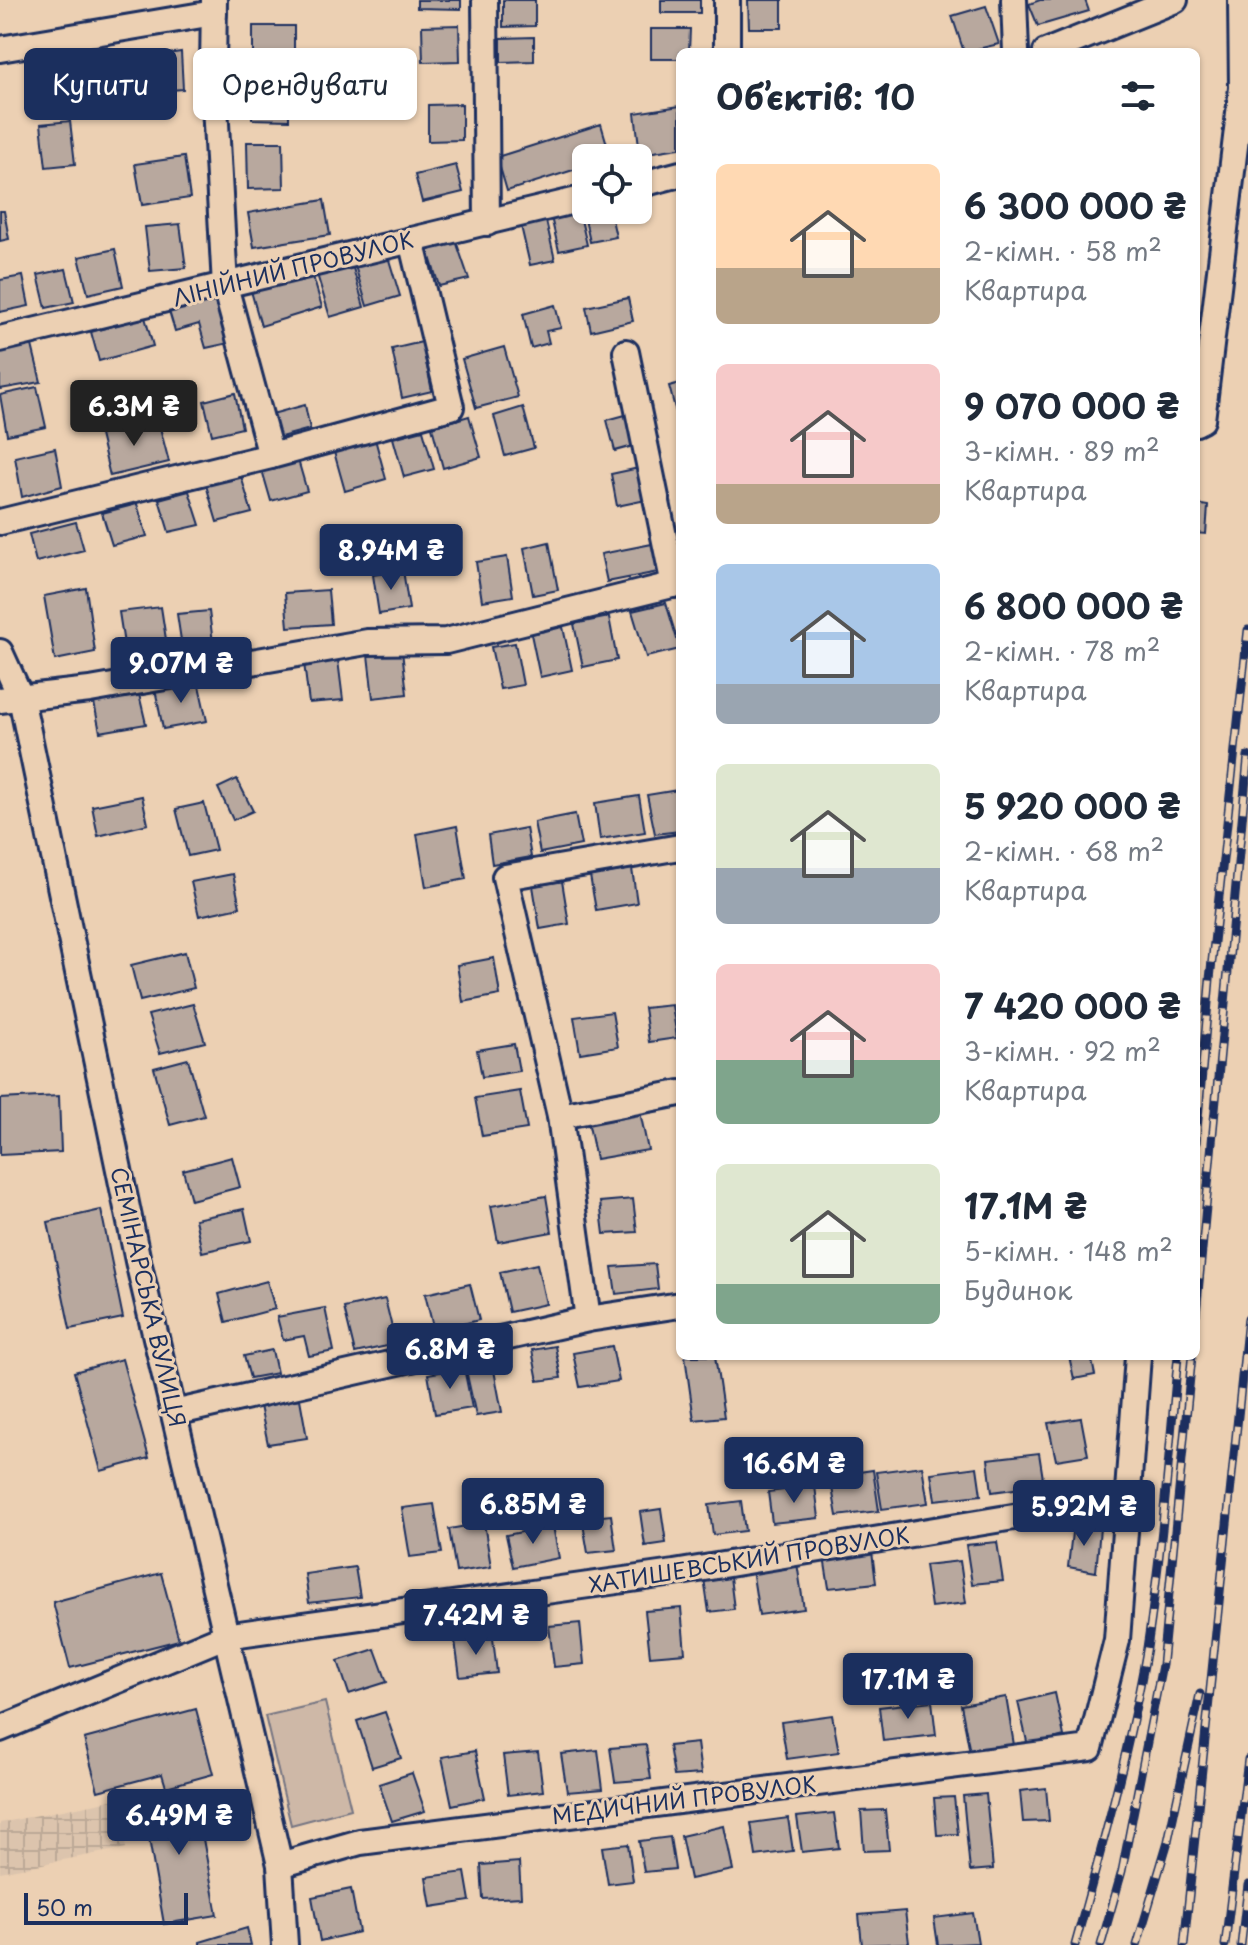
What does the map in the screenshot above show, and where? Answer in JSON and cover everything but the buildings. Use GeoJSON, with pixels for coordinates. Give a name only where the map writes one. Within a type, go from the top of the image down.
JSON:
{"type":"FeatureCollection","features":[{"type":"Feature","properties":{"kind":"street"},"geometry":{"type":"LineString","coordinates":[[485,0],[487,223]]}},
{"type":"Feature","properties":{"kind":"street"},"geometry":{"type":"LineString","coordinates":[[727,0],[727,48]]}},
{"type":"Feature","properties":{"kind":"street"},"geometry":{"type":"LineString","coordinates":[[1014,0],[1016,48]]}},
{"type":"Feature","properties":{"kind":"street"},"geometry":{"type":"LineString","coordinates":[[1056,48],[1175,0]]}},
{"type":"Feature","properties":{"kind":"street"},"geometry":{"type":"LineString","coordinates":[[1200,421],[1242,88],[1241,0]]}},
{"type":"Feature","properties":{"kind":"street"},"geometry":{"type":"LineString","coordinates":[[0,49],[214,7],[213,69],[225,286],[271,456]]}},
{"type":"Feature","properties":{"kind":"street"},"geometry":{"type":"LineString","coordinates":[[652,181],[676,175]]}},
{"type":"Feature","properties":{"kind":"street","name":"ЛІНІЙНИЙ ПРОВУЛОК"},"geometry":{"type":"LineString","coordinates":[[0,339],[572,202]]}},
{"type":"Feature","properties":{"kind":"street"},"geometry":{"type":"LineString","coordinates":[[0,522],[271,456],[451,407],[411,240]]}},
{"type":"Feature","properties":{"kind":"street"},"geometry":{"type":"LineString","coordinates":[[626,352],[676,579]]}},
{"type":"Feature","properties":{"kind":"street"},"geometry":{"type":"LineString","coordinates":[[10,699],[90,690],[367,642],[446,641],[676,584]]}},
{"type":"Feature","properties":{"kind":"street","name":"СЕМІНАРСЬКА ВУЛИЦЯ"},"geometry":{"type":"LineString","coordinates":[[0,652],[134,1245],[280,1865],[285,1945]]}},
{"type":"Feature","properties":{"kind":"street"},"geometry":{"type":"LineString","coordinates":[[588,1319],[560,1116],[505,877],[676,848]]}},
{"type":"Feature","properties":{"kind":"street"},"geometry":{"type":"LineString","coordinates":[[560,1116],[676,1094]]}},
{"type":"Feature","properties":{"kind":"street"},"geometry":{"type":"LineString","coordinates":[[174,1413],[588,1319],[676,1306]]}},
{"type":"Feature","properties":{"kind":"street"},"geometry":{"type":"LineString","coordinates":[[1129,1498],[1138,1360]]}},
{"type":"Feature","properties":{"kind":"street","name":"ХАТИШЕВСЬКИЙ ПРОВУЛОК"},"geometry":{"type":"LineString","coordinates":[[0,1729],[225,1636],[674,1573],[1129,1498]]}},
{"type":"Feature","properties":{"kind":"street","name":"МЕДИЧНИЙ ПРОВУЛОК"},"geometry":{"type":"LineString","coordinates":[[280,1865],[360,1842],[1090,1748],[1117,1640],[1129,1498]]}},
{"type":"Feature","properties":{"kind":"shaded area"},"geometry":{"type":"Polygon","coordinates":[[[325,1702],[351,1809],[291,1825],[265,1716],[325,1702]]]}},
{"type":"Feature","properties":{"kind":"shaded area"},"geometry":{"type":"Polygon","coordinates":[[[116,1799],[126,1848],[0,1872],[0,1823],[116,1799]]]}},
{"type":"Feature","properties":{"kind":"railway"},"geometry":{"type":"LineString","coordinates":[[1200,1095],[1248,630]]}},
{"type":"Feature","properties":{"kind":"railway"},"geometry":{"type":"LineString","coordinates":[[1200,1271],[1248,756]]}},
{"type":"Feature","properties":{"kind":"railway"},"geometry":{"type":"LineString","coordinates":[[1184,1945],[1248,1318]]}},
{"type":"Feature","properties":{"kind":"railway"},"geometry":{"type":"LineString","coordinates":[[1075,1945],[1124,1760],[1147,1648],[1178,1360]]}},
{"type":"Feature","properties":{"kind":"railway"},"geometry":{"type":"LineString","coordinates":[[1101,1945],[1122,1871],[1162,1665],[1192,1360]]}},
{"type":"Feature","properties":{"kind":"railway"},"geometry":{"type":"LineString","coordinates":[[1137,1945],[1168,1841],[1200,1694]]}},
{"type":"Feature","properties":{"kind":"railway"},"geometry":{"type":"LineString","coordinates":[[1225,1945],[1248,1759]]}},
{"type":"Feature","properties":{"kind":"railway"},"geometry":{"type":"LineString","coordinates":[[1241,1945],[1248,1885]]}}]}
